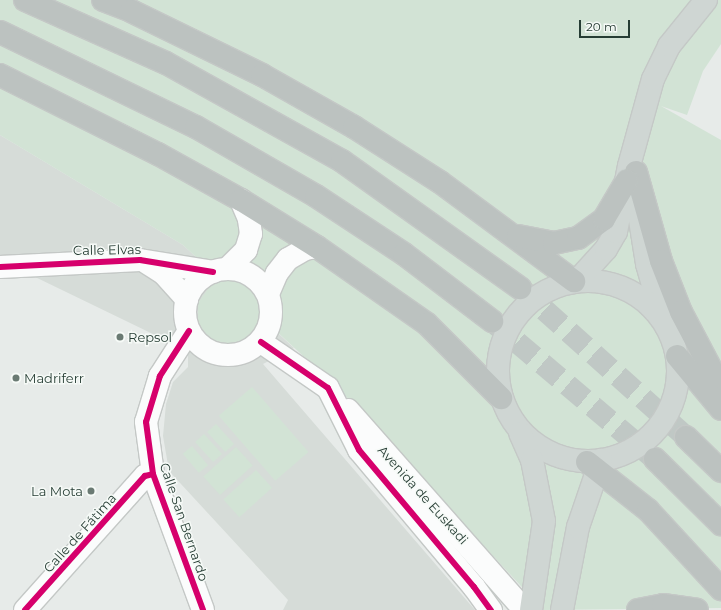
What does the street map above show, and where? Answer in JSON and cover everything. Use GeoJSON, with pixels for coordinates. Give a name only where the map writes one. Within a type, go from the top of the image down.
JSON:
{"type":"FeatureCollection","features":[{"type":"Feature","properties":{"kind":"highway"},"geometry":{"type":"LineString","coordinates":[[25,0],[166,62],[342,161],[520,288]]}},
{"type":"Feature","properties":{"kind":"highway"},"geometry":{"type":"LineString","coordinates":[[103,0],[131,11],[262,75],[354,127],[440,182],[575,281]]}},
{"type":"Feature","properties":{"kind":"highway"},"geometry":{"type":"LineString","coordinates":[[0,32],[196,127],[316,196],[404,254],[492,321]]}},
{"type":"Feature","properties":{"kind":"highway"},"geometry":{"type":"LineString","coordinates":[[0,75],[158,154],[241,200],[318,247],[427,324],[501,398]]}},
{"type":"Feature","properties":{"kind":"highway"},"geometry":{"type":"LineString","coordinates":[[511,234],[554,243],[578,238],[604,219],[632,176]]}},
{"type":"Feature","properties":{"kind":"highway"},"geometry":{"type":"LineString","coordinates":[[632,176],[660,261],[681,312],[721,388]]}},
{"type":"Feature","properties":{"kind":"highway"},"geometry":{"type":"LineString","coordinates":[[677,356],[721,409]]}},
{"type":"Feature","properties":{"kind":"highway"},"geometry":{"type":"LineString","coordinates":[[686,437],[721,471]]}},
{"type":"Feature","properties":{"kind":"highway"},"geometry":{"type":"LineString","coordinates":[[654,459],[721,524]]}},
{"type":"Feature","properties":{"kind":"highway"},"geometry":{"type":"LineString","coordinates":[[595,464],[648,510],[721,589]]}},
{"type":"Feature","properties":{"kind":"highway"},"geometry":{"type":"LineString","coordinates":[[638,610],[663,604],[697,610]]}},
{"type":"Feature","properties":{"kind":"main road"},"geometry":{"type":"LineString","coordinates":[[575,281],[606,249],[616,232],[632,176],[638,134],[653,79],[669,46],[706,0]]}},
{"type":"Feature","properties":{"kind":"main road"},"geometry":{"type":"LineString","coordinates":[[517,427],[527,438],[552,454],[595,464],[619,456],[639,445],[663,421],[676,390],[677,356],[672,338],[663,320],[640,231],[632,176]]}},
{"type":"Feature","properties":{"kind":"main road"},"geometry":{"type":"LineString","coordinates":[[524,606],[541,555],[544,521],[532,460],[517,427],[501,398],[497,379],[498,358],[503,339],[512,321],[525,306],[541,294],[562,284],[575,281],[596,281],[622,287],[645,301],[663,320]]}},
{"type":"Feature","properties":{"kind":"main road"},"geometry":{"type":"LineString","coordinates":[[562,610],[578,527],[595,464]]}},
{"type":"Feature","properties":{"kind":"street"},"geometry":{"type":"LineString","coordinates":[[241,200],[249,219],[251,234],[246,250],[220,271],[197,283],[187,300],[185,319],[189,331],[197,343],[209,351],[222,355],[243,353],[261,342],[272,319],[268,294],[277,273],[288,259],[304,249],[318,247]]}},
{"type":"Feature","properties":{"kind":"street","name":"Calle Elvas"},"geometry":{"type":"LineString","coordinates":[[0,267],[140,260],[220,271]]}},
{"type":"Feature","properties":{"kind":"street","name":"Calle Elvas"},"geometry":{"type":"LineString","coordinates":[[140,260],[163,273],[187,300]]}},
{"type":"Feature","properties":{"kind":"street"},"geometry":{"type":"LineString","coordinates":[[220,271],[251,275],[268,294]]}},
{"type":"Feature","properties":{"kind":"street","name":"Calle San Bernardo"},"geometry":{"type":"LineString","coordinates":[[189,331],[160,376],[146,422],[153,474],[202,610]]}},
{"type":"Feature","properties":{"kind":"street","name":"Avenida de Euskadi"},"geometry":{"type":"LineString","coordinates":[[261,342],[328,388],[524,606]]}},
{"type":"Feature","properties":{"kind":"street"},"geometry":{"type":"LineString","coordinates":[[328,388],[359,450],[474,587],[491,610]]}},
{"type":"Feature","properties":{"kind":"street","name":"Calle de Fátima"},"geometry":{"type":"LineString","coordinates":[[25,610],[145,476],[153,474]]}},
{"type":"Feature","properties":{"kind":"shaded area"},"geometry":{"type":"Polygon","coordinates":[[[0,135],[183,245],[294,348],[263,364],[475,610],[283,610],[288,600],[169,471],[163,436],[166,404],[173,382],[188,367],[188,351],[0,260],[0,135]]]}},
{"type":"Feature","properties":{"kind":"green space"},"geometry":{"type":"Polygon","coordinates":[[[0,0],[721,0],[721,44],[703,71],[687,115],[661,106],[721,140],[721,608],[543,610],[340,390],[261,317],[251,336],[242,343],[231,345],[210,339],[198,323],[198,303],[210,286],[222,281],[183,245],[0,135],[0,0]]]}},
{"type":"Feature","properties":{"kind":"green space"},"geometry":{"type":"Polygon","coordinates":[[[252,387],[308,452],[275,481],[219,416],[252,387]]]}},
{"type":"Feature","properties":{"kind":"green space"},"geometry":{"type":"Polygon","coordinates":[[[216,424],[234,444],[225,452],[207,432],[216,424]]]}},
{"type":"Feature","properties":{"kind":"green space"},"geometry":{"type":"Polygon","coordinates":[[[204,434],[222,454],[213,462],[195,442],[204,434]]]}},
{"type":"Feature","properties":{"kind":"green space"},"geometry":{"type":"Polygon","coordinates":[[[192,446],[208,465],[199,473],[183,454],[192,446]]]}},
{"type":"Feature","properties":{"kind":"green space"},"geometry":{"type":"Polygon","coordinates":[[[236,447],[253,466],[220,495],[203,476],[236,447]]]}},
{"type":"Feature","properties":{"kind":"green space"},"geometry":{"type":"Polygon","coordinates":[[[256,470],[272,488],[239,517],[223,499],[256,470]]]}},
{"type":"Feature","properties":{"kind":"tunnel"},"geometry":{"type":"LineString","coordinates":[[520,288],[686,437]]}},
{"type":"Feature","properties":{"kind":"tunnel"},"geometry":{"type":"LineString","coordinates":[[492,321],[655,459]]}},
{"type":"Feature","properties":{"kind":"cycle path"},"geometry":{"type":"LineString","coordinates":[[0,267],[140,260],[213,272]]}},
{"type":"Feature","properties":{"kind":"cycle path"},"geometry":{"type":"LineString","coordinates":[[189,331],[160,376],[146,422],[153,474],[203,610]]}},
{"type":"Feature","properties":{"kind":"cycle path"},"geometry":{"type":"LineString","coordinates":[[261,342],[328,388],[359,450],[474,587],[491,610]]}},
{"type":"Feature","properties":{"kind":"cycle path"},"geometry":{"type":"LineString","coordinates":[[25,610],[145,476],[153,474]]}},
{"type":"Feature","properties":{"kind":"place","name":"Repsol"},"geometry":{"type":"Point","coordinates":[120,337]}},
{"type":"Feature","properties":{"kind":"place","name":"Madriferr"},"geometry":{"type":"Point","coordinates":[16,378]}},
{"type":"Feature","properties":{"kind":"place","name":"La Mota"},"geometry":{"type":"Point","coordinates":[91,491]}}]}
